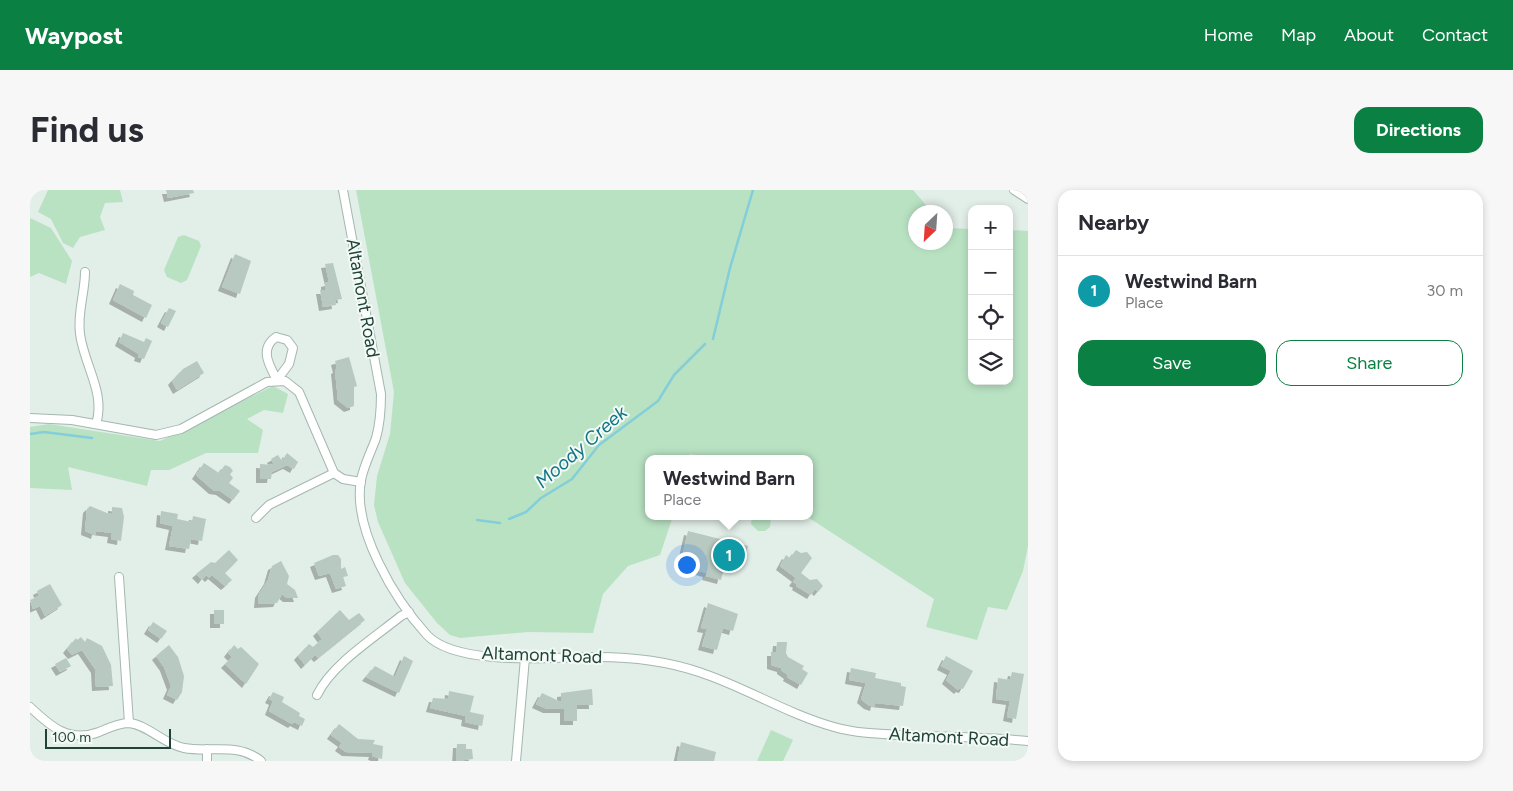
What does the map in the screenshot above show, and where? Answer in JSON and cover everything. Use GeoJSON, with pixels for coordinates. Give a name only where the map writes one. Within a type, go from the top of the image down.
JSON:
{"type":"FeatureCollection","features":[{"type":"Feature","properties":{"kind":"street","name":"Altamont Road"},"geometry":{"type":"LineString","coordinates":[[343,190],[381,394],[376,437],[361,482],[361,504],[371,547],[380,567],[409,612],[428,636],[451,651],[525,658],[606,657],[666,662],[700,672],[819,723],[850,730],[1028,741]]}},
{"type":"Feature","properties":{"kind":"street"},"geometry":{"type":"LineString","coordinates":[[1014,190],[1028,199]]}},
{"type":"Feature","properties":{"kind":"street"},"geometry":{"type":"LineString","coordinates":[[85,272],[80,333],[100,399],[100,411],[96,424]]}},
{"type":"Feature","properties":{"kind":"street"},"geometry":{"type":"LineString","coordinates":[[276,337],[287,340],[293,348],[289,364],[277,380],[268,362],[266,350],[270,341],[276,337]]}},
{"type":"Feature","properties":{"kind":"street"},"geometry":{"type":"LineString","coordinates":[[30,418],[72,420],[140,434],[156,435],[169,432],[206,416],[267,382],[277,380],[292,385],[298,392],[334,473],[343,479],[361,482]]}},
{"type":"Feature","properties":{"kind":"street"},"geometry":{"type":"LineString","coordinates":[[256,518],[268,505],[334,473]]}},
{"type":"Feature","properties":{"kind":"street"},"geometry":{"type":"LineString","coordinates":[[119,577],[129,723]]}},
{"type":"Feature","properties":{"kind":"street"},"geometry":{"type":"LineString","coordinates":[[317,695],[324,681],[335,670],[401,616],[409,612]]}},
{"type":"Feature","properties":{"kind":"street"},"geometry":{"type":"LineString","coordinates":[[516,761],[525,658]]}},
{"type":"Feature","properties":{"kind":"street"},"geometry":{"type":"LineString","coordinates":[[30,707],[51,726],[74,736],[84,736],[129,723],[173,745],[241,750],[261,761]]}},
{"type":"Feature","properties":{"kind":"street"},"geometry":{"type":"LineString","coordinates":[[206,761],[207,749]]}},
{"type":"Feature","properties":{"kind":"green space"},"geometry":{"type":"Polygon","coordinates":[[[48,190],[120,190],[123,202],[105,203],[100,217],[105,230],[80,237],[73,248],[63,243],[51,219],[38,212],[48,190]]]}},
{"type":"Feature","properties":{"kind":"green space"},"geometry":{"type":"Polygon","coordinates":[[[356,190],[913,190],[926,205],[908,205],[908,250],[953,250],[953,228],[968,229],[968,385],[1013,385],[1013,230],[1028,231],[1028,546],[1023,571],[1007,610],[988,607],[977,640],[926,627],[934,599],[812,520],[813,455],[645,455],[645,520],[672,520],[660,555],[628,566],[603,594],[593,633],[528,632],[460,638],[450,635],[437,623],[405,583],[378,522],[374,505],[377,476],[390,434],[394,392],[356,190]]]}},
{"type":"Feature","properties":{"kind":"green space"},"geometry":{"type":"Polygon","coordinates":[[[30,218],[51,228],[72,261],[66,284],[39,273],[30,277],[30,218]]]}},
{"type":"Feature","properties":{"kind":"green space"},"geometry":{"type":"Polygon","coordinates":[[[184,235],[199,241],[201,246],[187,280],[181,283],[167,277],[164,270],[178,237],[184,235]]]}},
{"type":"Feature","properties":{"kind":"green space"},"geometry":{"type":"Polygon","coordinates":[[[273,386],[288,394],[283,413],[264,410],[247,419],[263,430],[258,453],[206,453],[169,470],[151,470],[147,486],[68,467],[72,490],[30,488],[30,427],[49,424],[160,441],[273,386]]]}},
{"type":"Feature","properties":{"kind":"green space"},"geometry":{"type":"Polygon","coordinates":[[[752,520],[771,520],[770,527],[765,531],[758,531],[751,524],[752,520]]]}},
{"type":"Feature","properties":{"kind":"green space"},"geometry":{"type":"Polygon","coordinates":[[[771,730],[793,740],[783,761],[757,761],[771,730]]]}},
{"type":"Feature","properties":{"kind":"building"},"geometry":{"type":"Polygon","coordinates":[[[166,190],[193,190],[194,193],[168,198],[166,190]]]}},
{"type":"Feature","properties":{"kind":"building"},"geometry":{"type":"Polygon","coordinates":[[[235,254],[251,261],[240,294],[222,287],[235,254]]]}},
{"type":"Feature","properties":{"kind":"building"},"geometry":{"type":"Polygon","coordinates":[[[333,263],[342,299],[335,300],[336,305],[323,307],[320,290],[325,290],[325,283],[329,282],[325,264],[333,263]]]}},
{"type":"Feature","properties":{"kind":"building"},"geometry":{"type":"Polygon","coordinates":[[[120,284],[134,291],[133,295],[152,305],[146,318],[113,300],[120,284]]]}},
{"type":"Feature","properties":{"kind":"building"},"geometry":{"type":"Polygon","coordinates":[[[169,308],[176,311],[168,327],[161,323],[169,308]]]}},
{"type":"Feature","properties":{"kind":"building"},"geometry":{"type":"Polygon","coordinates":[[[123,333],[144,342],[146,338],[152,341],[144,359],[138,357],[139,354],[119,342],[123,333]]]}},
{"type":"Feature","properties":{"kind":"building"},"geometry":{"type":"Polygon","coordinates":[[[349,357],[357,386],[354,387],[354,406],[348,408],[338,400],[335,361],[349,357]]]}},
{"type":"Feature","properties":{"kind":"building"},"geometry":{"type":"Polygon","coordinates":[[[197,361],[204,373],[177,390],[172,381],[183,369],[197,361]]]}},
{"type":"Feature","properties":{"kind":"building"},"geometry":{"type":"Polygon","coordinates":[[[287,453],[298,462],[294,469],[287,465],[272,472],[271,479],[260,479],[260,464],[274,465],[271,459],[278,455],[282,461],[287,453]]]}},
{"type":"Feature","properties":{"kind":"building"},"geometry":{"type":"Polygon","coordinates":[[[204,463],[219,473],[225,465],[230,467],[233,471],[230,474],[233,478],[229,483],[240,491],[233,500],[220,491],[213,490],[196,475],[204,463]]]}},
{"type":"Feature","properties":{"kind":"building"},"geometry":{"type":"Polygon","coordinates":[[[90,506],[107,513],[112,513],[112,507],[122,508],[124,517],[121,541],[111,539],[112,533],[96,531],[95,535],[85,531],[87,509],[90,506]]]}},
{"type":"Feature","properties":{"kind":"building"},"geometry":{"type":"Polygon","coordinates":[[[161,511],[178,514],[177,519],[192,522],[193,516],[206,519],[202,541],[191,539],[189,549],[169,546],[173,526],[160,523],[161,511]]]}},
{"type":"Feature","properties":{"kind":"building"},"geometry":{"type":"Polygon","coordinates":[[[688,531],[748,546],[744,561],[727,557],[721,580],[706,576],[707,573],[680,566],[688,531]]]}},
{"type":"Feature","properties":{"kind":"building"},"geometry":{"type":"Polygon","coordinates":[[[229,550],[238,560],[225,573],[232,580],[225,586],[212,575],[209,578],[206,575],[202,580],[196,574],[211,562],[215,563],[229,550]]]}},
{"type":"Feature","properties":{"kind":"building"},"geometry":{"type":"Polygon","coordinates":[[[796,550],[801,553],[807,552],[812,558],[801,573],[810,580],[817,579],[823,586],[818,592],[815,589],[811,595],[796,586],[797,584],[793,582],[796,578],[780,566],[786,555],[790,558],[796,550]]]}},
{"type":"Feature","properties":{"kind":"building"},"geometry":{"type":"Polygon","coordinates":[[[333,555],[338,555],[341,559],[341,569],[345,567],[348,576],[343,577],[346,586],[336,589],[330,573],[319,576],[314,563],[333,555]]]}},
{"type":"Feature","properties":{"kind":"building"},"geometry":{"type":"Polygon","coordinates":[[[281,561],[289,576],[287,584],[295,590],[298,598],[287,598],[282,594],[277,603],[258,604],[259,594],[268,580],[272,566],[281,561]]]}},
{"type":"Feature","properties":{"kind":"building"},"geometry":{"type":"Polygon","coordinates":[[[50,584],[62,605],[45,616],[40,606],[33,609],[30,600],[39,596],[37,591],[50,584]]]}},
{"type":"Feature","properties":{"kind":"building"},"geometry":{"type":"Polygon","coordinates":[[[708,603],[738,614],[733,631],[723,628],[717,650],[702,646],[707,629],[701,628],[708,603]]]}},
{"type":"Feature","properties":{"kind":"building"},"geometry":{"type":"Polygon","coordinates":[[[214,610],[224,610],[224,624],[214,624],[214,610]]]}},
{"type":"Feature","properties":{"kind":"building"},"geometry":{"type":"Polygon","coordinates":[[[340,610],[349,620],[359,613],[365,620],[318,658],[315,655],[305,665],[298,656],[309,644],[313,647],[322,639],[317,632],[340,610]]]}},
{"type":"Feature","properties":{"kind":"building"},"geometry":{"type":"Polygon","coordinates":[[[153,622],[167,631],[161,639],[148,630],[153,622]]]}},
{"type":"Feature","properties":{"kind":"building"},"geometry":{"type":"Polygon","coordinates":[[[81,637],[85,642],[87,638],[102,646],[111,665],[113,686],[96,687],[95,669],[82,650],[72,655],[67,649],[76,638],[77,640],[81,637]]]}},
{"type":"Feature","properties":{"kind":"building"},"geometry":{"type":"Polygon","coordinates":[[[777,642],[787,642],[786,653],[788,657],[804,666],[802,669],[808,673],[801,685],[787,677],[788,675],[781,668],[771,665],[771,652],[776,652],[777,642]]]}},
{"type":"Feature","properties":{"kind":"building"},"geometry":{"type":"Polygon","coordinates":[[[169,645],[178,657],[184,676],[182,692],[177,700],[167,695],[171,686],[164,667],[156,656],[169,645]]]}},
{"type":"Feature","properties":{"kind":"building"},"geometry":{"type":"Polygon","coordinates":[[[234,645],[238,649],[241,647],[259,664],[246,684],[225,664],[232,657],[228,653],[234,645]]]}},
{"type":"Feature","properties":{"kind":"building"},"geometry":{"type":"Polygon","coordinates":[[[404,656],[413,661],[399,693],[366,677],[375,666],[395,677],[404,656]]]}},
{"type":"Feature","properties":{"kind":"building"},"geometry":{"type":"Polygon","coordinates":[[[946,656],[973,671],[963,689],[960,688],[958,690],[946,680],[951,671],[941,666],[946,656]]]}},
{"type":"Feature","properties":{"kind":"building"},"geometry":{"type":"Polygon","coordinates":[[[66,658],[71,666],[60,672],[55,664],[66,658]]]}},
{"type":"Feature","properties":{"kind":"building"},"geometry":{"type":"Polygon","coordinates":[[[851,668],[876,673],[875,678],[901,683],[901,686],[906,687],[903,706],[875,703],[874,707],[868,705],[861,699],[866,683],[849,680],[851,668]]]}},
{"type":"Feature","properties":{"kind":"building"},"geometry":{"type":"Polygon","coordinates":[[[1012,672],[1024,674],[1016,719],[1007,717],[1010,701],[996,699],[998,678],[1010,680],[1012,672]]]}},
{"type":"Feature","properties":{"kind":"building"},"geometry":{"type":"Polygon","coordinates":[[[592,689],[593,705],[577,705],[577,721],[564,721],[564,709],[547,709],[536,704],[542,693],[561,702],[561,693],[592,689]]]}},
{"type":"Feature","properties":{"kind":"building"},"geometry":{"type":"Polygon","coordinates":[[[449,691],[474,696],[470,712],[484,715],[482,726],[465,722],[466,716],[430,708],[433,698],[448,699],[449,691]]]}},
{"type":"Feature","properties":{"kind":"building"},"geometry":{"type":"Polygon","coordinates":[[[273,692],[284,697],[282,702],[300,713],[299,716],[305,719],[302,726],[294,722],[292,724],[269,711],[273,701],[269,699],[273,692]]]}},
{"type":"Feature","properties":{"kind":"building"},"geometry":{"type":"Polygon","coordinates":[[[339,724],[358,739],[375,740],[373,744],[383,746],[382,759],[372,756],[373,753],[346,752],[339,747],[342,743],[331,735],[339,724]]]}},
{"type":"Feature","properties":{"kind":"building"},"geometry":{"type":"Polygon","coordinates":[[[681,742],[716,752],[714,761],[677,761],[681,742]]]}},
{"type":"Feature","properties":{"kind":"building"},"geometry":{"type":"Polygon","coordinates":[[[457,744],[466,744],[466,749],[472,749],[473,759],[456,761],[457,744]]]}},
{"type":"Feature","properties":{"kind":"waterway","name":"Moody Creek"},"geometry":{"type":"LineString","coordinates":[[713,339],[730,268],[753,190]]}},
{"type":"Feature","properties":{"kind":"waterway","name":"Moody Creek"},"geometry":{"type":"LineString","coordinates":[[509,519],[526,512],[541,498],[572,479],[599,445],[658,401],[674,375],[705,344]]}},
{"type":"Feature","properties":{"kind":"waterway"},"geometry":{"type":"LineString","coordinates":[[30,434],[44,432],[92,438]]}},
{"type":"Feature","properties":{"kind":"waterway","name":"Moody Creek"},"geometry":{"type":"LineString","coordinates":[[477,520],[500,523]]}},
{"type":"Feature","properties":{"kind":"place","name":"Westwind Barn"},"geometry":{"type":"Point","coordinates":[729,555]}}]}
